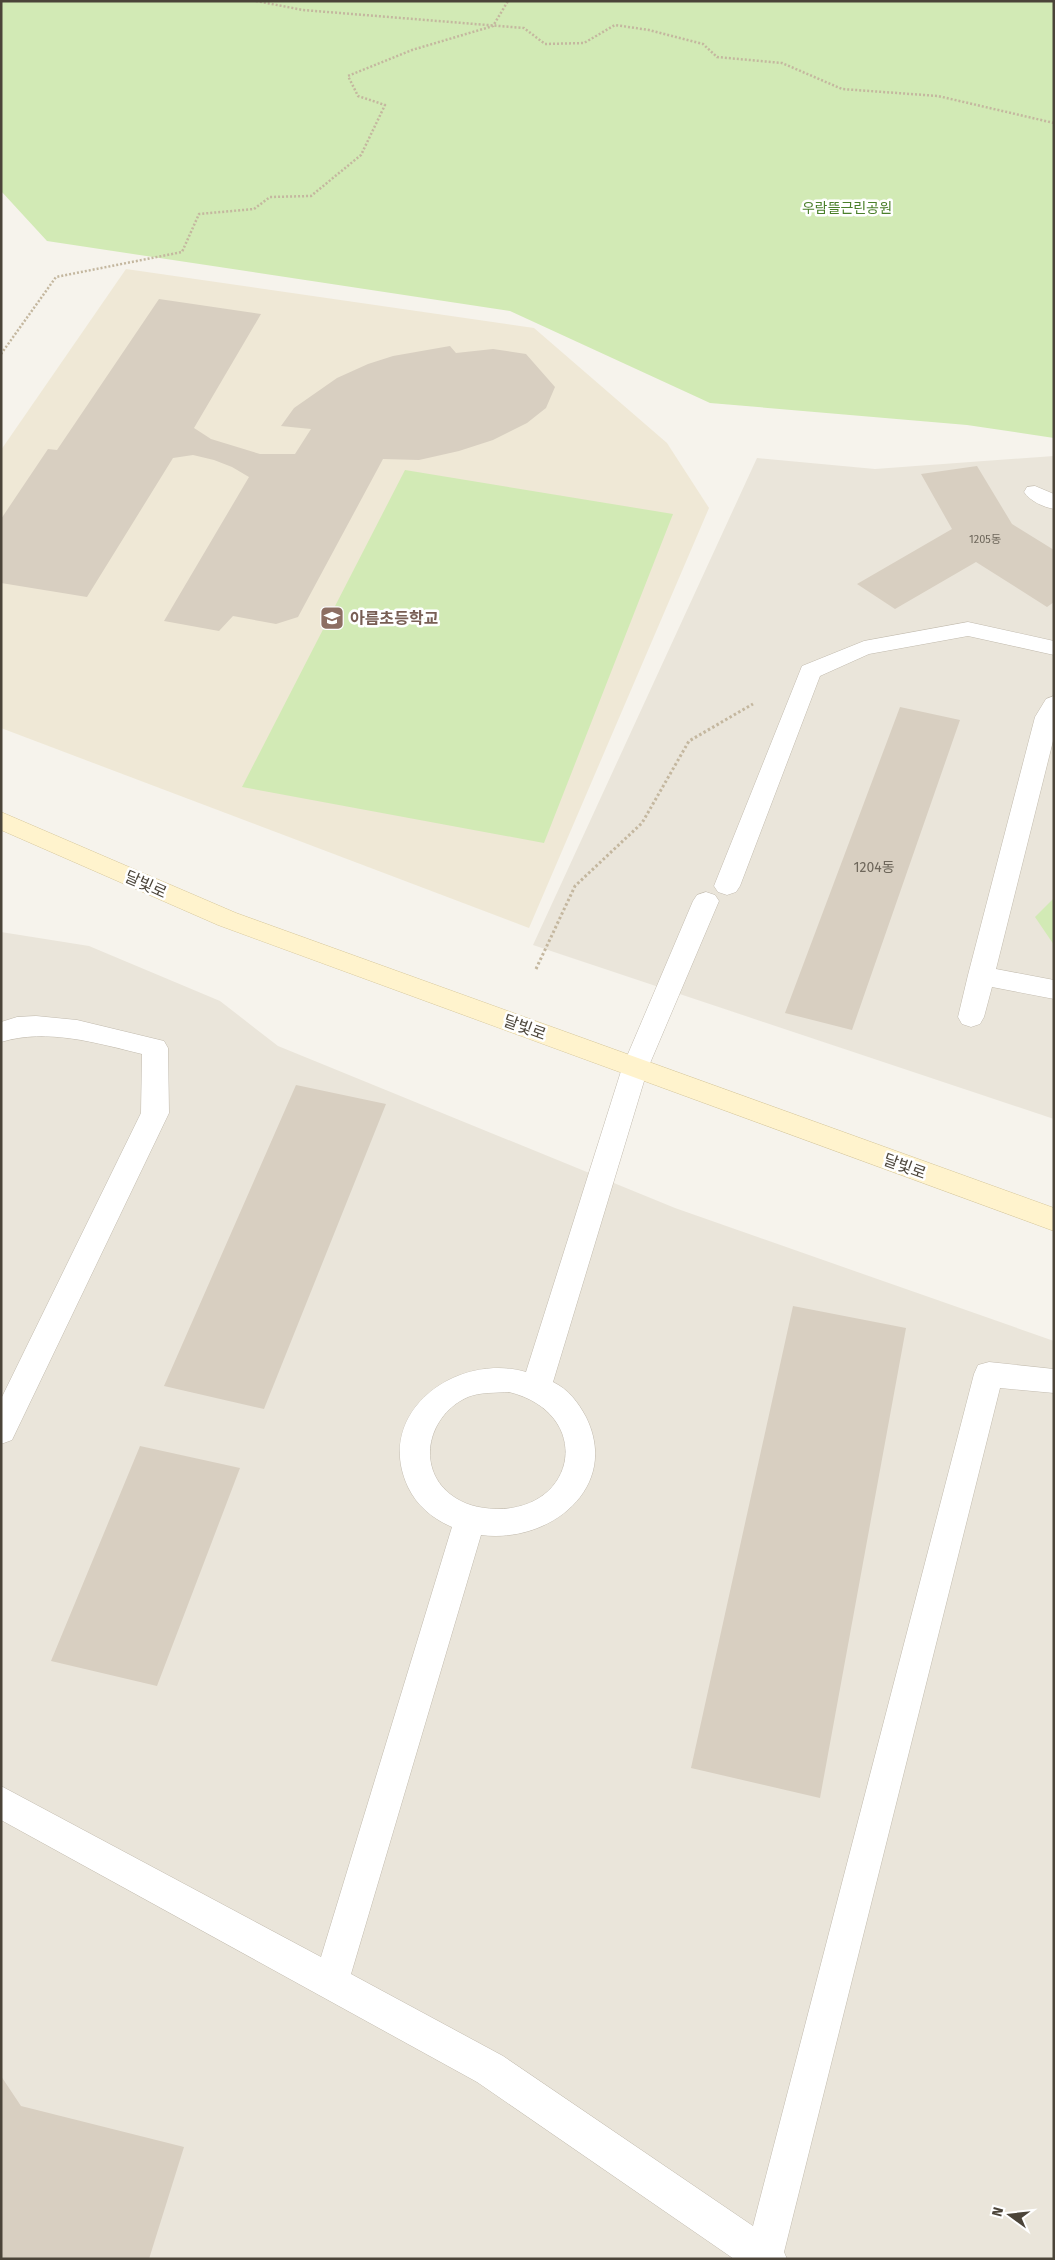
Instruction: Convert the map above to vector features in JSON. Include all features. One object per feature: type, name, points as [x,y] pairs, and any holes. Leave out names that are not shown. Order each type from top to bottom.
[{"type":"street","name":"달빛로","points":[[1,820],[227,919],[1054,1220]]},
{"type":"lane","points":[[1035,492],[1054,503]]},
{"type":"lane","points":[[728,886],[810,670],[864,648],[968,629],[1054,648]]},
{"type":"lane","points":[[971,1018],[1047,717],[1054,704]]},
{"type":"lane","points":[[536,1387],[635,1068],[706,901]]},
{"type":"lane","points":[[981,975],[1054,990]]},
{"type":"lane","points":[[1,1032],[12,1027],[71,1027],[155,1048],[155,1114],[1,1431]]},
{"type":"lane","points":[[1,1802],[490,2069],[766,2257],[989,1374],[1054,1381]]},
{"type":"lane","points":[[509,1380],[536,1387],[557,1400],[573,1420],[582,1442],[580,1467],[569,1489],[551,1507],[527,1520],[498,1524],[470,1520],[446,1510],[427,1492],[415,1471],[413,1447],[420,1424],[434,1405],[455,1390],[482,1381],[509,1380]]},
{"type":"lane","points":[[331,1982],[470,1520]]},
{"type":"path","points":[[256,1],[302,10],[524,28],[545,44],[584,43],[616,26],[649,30],[703,44],[717,56],[782,62],[842,89],[938,96],[1054,123]]},
{"type":"path","points":[[1,354],[56,277],[182,252],[198,214],[254,209],[270,197],[311,196],[361,155],[385,105],[358,96],[348,76],[412,50],[493,26],[508,1]]},
{"type":"path","points":[[536,969],[575,886],[642,823],[689,741],[765,698],[802,689]]},
{"type":"shaded area","name":"아름초등학교","points":[[126,269],[534,328],[667,443],[709,508],[529,928],[1,728],[1,450]]},
{"type":"shaded area","points":[[1054,456],[1054,1119],[533,945],[757,458],[875,469]]},
{"type":"shaded area","points":[[1,932],[89,946],[220,1001],[278,1046],[675,1208],[1054,1341],[1054,2259],[1,2259]]},
{"type":"green space","name":"우람뜰근린공원","points":[[1,1],[1054,1],[1054,438],[967,425],[710,403],[510,311],[47,241],[1,191]]},
{"type":"green space","points":[[405,470],[673,514],[544,843],[242,787]]},
{"type":"green space","points":[[1054,898],[1054,945],[1035,917]]},
{"type":"building","points":[[159,299],[261,314],[194,428],[211,439],[260,454],[295,454],[311,429],[281,426],[294,408],[337,378],[368,364],[393,356],[450,346],[456,353],[493,349],[526,354],[555,387],[546,408],[527,423],[493,440],[459,451],[419,460],[383,459],[298,617],[276,624],[233,616],[219,631],[164,621],[249,477],[232,467],[193,455],[173,458],[87,597],[1,583],[1,519],[48,449],[57,450]]},
{"type":"building","points":[[977,466],[1012,524],[1054,550],[1054,602],[1047,607],[976,562],[895,609],[857,584],[952,529],[921,474]]},
{"type":"building","points":[[900,707],[960,720],[852,1030],[785,1013]]},
{"type":"building","points":[[296,1085],[386,1104],[264,1409],[164,1386]]},
{"type":"building","points":[[793,1306],[906,1328],[820,1798],[691,1768]]},
{"type":"building","points":[[140,1446],[240,1468],[157,1686],[51,1661]]},
{"type":"building","points":[[1,2076],[21,2106],[184,2147],[149,2259],[1,2259]]},
{"type":"place","name":"아름초등학교","points":[[332,618]]}]
